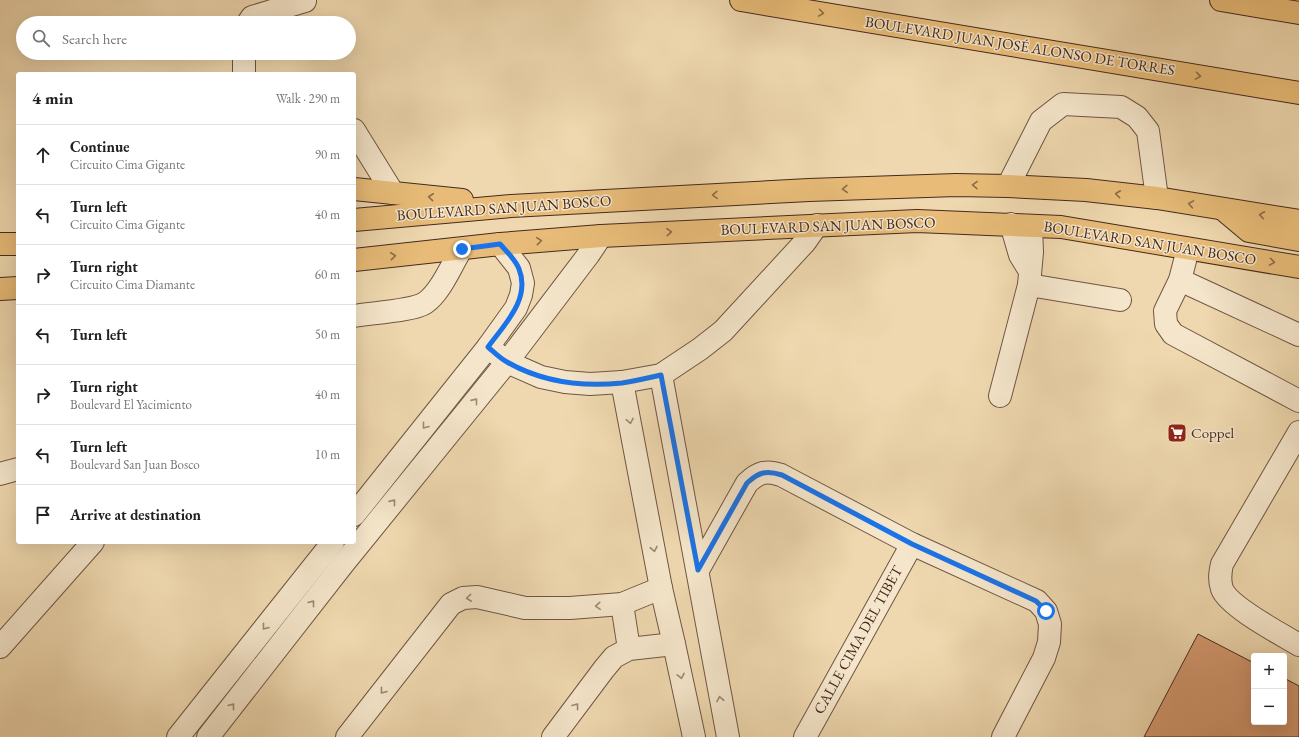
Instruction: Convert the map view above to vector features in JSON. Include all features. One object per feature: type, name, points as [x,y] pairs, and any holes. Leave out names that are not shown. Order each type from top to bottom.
[{"type":"main road","name":"BOULEVARD JUAN JOSÉ ALONSO DE TORRES","points":[[741,0],[1299,93]]},
{"type":"main road","points":[[1221,0],[1299,13]]},
{"type":"main road","name":"BOULEVARD SAN JUAN BOSCO","points":[[356,220],[511,206],[809,190],[956,185],[1086,190],[1157,198],[1299,221]]},
{"type":"main road","points":[[356,189],[511,206]]},
{"type":"main road","points":[[1224,210],[1249,231],[1299,240]]},
{"type":"main road","name":"BOULEVARD SAN JUAN BOSCO","points":[[356,260],[500,244],[601,236],[917,221],[1061,227],[1299,267]]},
{"type":"main road","points":[[0,244],[16,244]]},
{"type":"main road","points":[[0,289],[16,288]]},
{"type":"street","points":[[255,16],[305,1]]},
{"type":"street","points":[[244,60],[244,72]]},
{"type":"street","points":[[1008,186],[1041,121],[1063,104],[1121,107],[1137,117],[1148,131],[1157,198]]},
{"type":"street","points":[[356,133],[393,193]]},
{"type":"street","points":[[488,347],[507,362],[541,377],[565,382],[590,384],[622,382],[661,375],[700,349],[723,331],[805,242],[817,225]]},
{"type":"street","points":[[1000,396],[1029,278],[1020,255],[1021,225]]},
{"type":"street","points":[[208,737],[343,564],[507,362],[601,236]]},
{"type":"street","points":[[356,512],[488,347],[516,308],[521,295],[523,283],[519,268],[500,244]]},
{"type":"street","points":[[356,316],[412,308],[424,303],[439,287],[462,249]]},
{"type":"street","points":[[1188,249],[1180,280],[1165,311],[1166,324],[1173,334],[1299,401]]},
{"type":"street","points":[[1029,278],[1120,300]]},
{"type":"street","points":[[1180,280],[1299,335]]},
{"type":"street","points":[[661,375],[728,737]]},
{"type":"street","points":[[622,382],[661,588],[694,737]]},
{"type":"street","points":[[1299,432],[1222,564],[1219,576],[1222,589],[1231,601],[1299,645]]},
{"type":"street","points":[[0,474],[16,470]]},
{"type":"street","points":[[698,570],[747,483],[755,475],[765,472],[773,472],[782,475],[912,544],[1036,601],[1046,611],[1050,624],[1049,642],[1044,658],[1003,737]]},
{"type":"street","points":[[0,647],[91,544]]},
{"type":"street","points":[[178,737],[331,544]]},
{"type":"street","name":"CALLE CIMA DEL TIBET","points":[[805,737],[912,544]]},
{"type":"street","points":[[347,737],[451,604],[463,598],[477,597],[525,608],[570,608],[622,604],[661,588]]},
{"type":"street","points":[[622,604],[629,649]]},
{"type":"street","points":[[553,737],[614,657],[629,649],[674,644]]},
{"type":"building","points":[[1198,634],[1251,661],[1251,725],[1287,725],[1287,680],[1299,686],[1299,737],[1144,737]]},
{"type":"place","name":"Coppel","points":[[1177,433]]},
{"type":"route","points":[[462,249],[500,244],[519,268],[523,283],[521,295],[516,308],[488,347],[507,362],[541,377],[565,382],[590,384],[622,382],[661,375],[698,570],[747,483],[755,475],[765,472],[773,472],[782,475],[912,544],[1036,601],[1046,611]]}]
